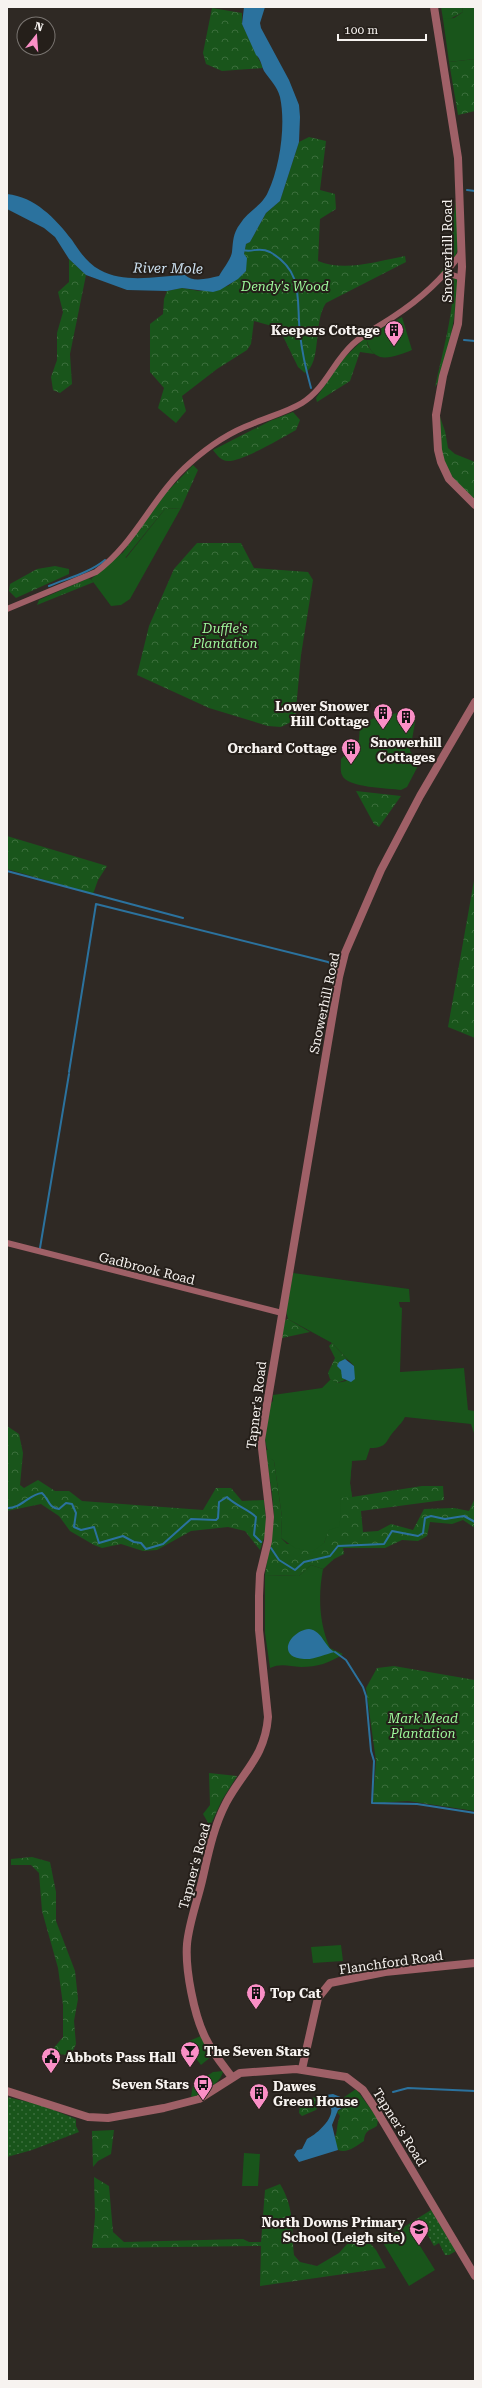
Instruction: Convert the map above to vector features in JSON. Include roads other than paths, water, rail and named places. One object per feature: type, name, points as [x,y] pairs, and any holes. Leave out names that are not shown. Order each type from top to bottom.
[{"type":"street","name":"Snowerhill Road","points":[[434,7],[458,158],[462,278],[458,324],[443,376],[436,415],[438,450],[440,462],[449,479],[475,505]]},
{"type":"street","points":[[7,609],[96,572],[125,546],[161,492],[191,462],[230,435],[250,424],[287,410],[311,397],[321,388],[352,345],[413,303],[446,274],[461,253]]},
{"type":"street","points":[[446,274],[462,278]]},
{"type":"street","name":"Snowerhill Road","points":[[282,1313],[313,1118],[338,977],[345,953],[382,870],[420,796],[475,702]]},
{"type":"street","name":"Gadbrook Road","points":[[7,1243],[282,1313]]},
{"type":"street","name":"Tapner's Road","points":[[282,1313],[261,1440],[270,1517],[268,1540],[260,1574],[259,1596],[259,1630],[268,1717],[267,1732],[260,1751],[233,1791],[219,1818],[209,1850],[187,1943],[189,1975],[203,2031],[213,2052],[231,2076],[252,2071],[302,2069],[346,2077],[363,2090],[475,2276]]},
{"type":"street","name":"Flanchford Road","points":[[302,2069],[318,1998],[330,1984],[385,1972],[475,1963]]},
{"type":"street","points":[[7,2091],[88,2117],[102,2118],[153,2110],[199,2099],[231,2076]]},
{"type":"water","points":[[244,7],[265,7],[260,23],[261,28],[289,80],[299,105],[300,117],[299,142],[280,201],[266,213],[250,242],[246,244],[244,254],[247,258],[246,271],[238,279],[220,290],[213,292],[182,288],[167,291],[127,290],[86,275],[69,259],[55,237],[44,228],[7,209],[7,194],[27,199],[35,204],[59,224],[88,261],[100,270],[110,274],[131,278],[185,275],[192,279],[206,279],[219,276],[229,261],[234,237],[238,227],[243,219],[262,201],[268,192],[276,170],[281,145],[282,108],[279,93],[264,71],[242,24]]},
{"type":"water","points":[[345,1359],[354,1366],[355,1379],[351,1382],[342,1378],[341,1370],[337,1366],[339,1362]]},
{"type":"water","points":[[309,1629],[314,1630],[328,1647],[335,1652],[308,1659],[295,1658],[290,1654],[288,1644],[291,1639],[296,1634]]},
{"type":"water","points":[[333,2094],[343,2098],[347,2105],[338,2110],[332,2125],[338,2150],[299,2162],[294,2155],[297,2150],[302,2149],[307,2139],[324,2126],[330,2117],[331,2108],[325,2105],[326,2095]]},
{"type":"waterway","points":[[467,190],[475,191]]},
{"type":"waterway","points":[[243,250],[266,250],[270,252],[289,268],[294,278],[297,288],[302,348],[311,388]]},
{"type":"waterway","points":[[464,340],[475,341]]},
{"type":"waterway","points":[[49,586],[85,572],[99,565],[105,560]]},
{"type":"waterway","points":[[7,871],[183,918]]},
{"type":"waterway","points":[[69,1072],[96,904],[328,962],[335,968]]},
{"type":"waterway","points":[[40,1248],[69,1074]]},
{"type":"waterway","points":[[7,1508],[17,1506],[33,1496],[42,1493],[55,1508],[59,1509],[66,1503],[72,1504],[76,1513],[74,1527],[81,1530],[94,1527],[99,1543],[123,1536],[134,1542],[141,1543],[146,1549],[163,1544],[191,1519],[216,1520],[218,1518],[219,1502],[227,1497],[256,1517],[254,1535],[261,1542]]},
{"type":"waterway","points":[[271,1548],[279,1560],[295,1570],[304,1562],[330,1556],[338,1546],[384,1544],[392,1531],[418,1536],[423,1533],[425,1518],[431,1516],[445,1519],[464,1516],[475,1522]]},
{"type":"waterway","points":[[335,1652],[346,1660],[363,1687],[366,1696],[371,1751],[374,1761],[372,1803],[417,1804],[475,1813]]},
{"type":"waterway","points":[[393,2092],[408,2088],[475,2091]]},
{"type":"place","name":"Keepers Cottage","points":[[394,347]]},
{"type":"place","name":"Lower Snower Hill Cottage","points":[[383,730]]},
{"type":"place","name":"Snowerhill Cottages","points":[[406,734]]},
{"type":"place","name":"Orchard Cottage","points":[[351,765]]},
{"type":"place","name":"Top Cat","points":[[256,2010]]},
{"type":"place","name":"The Seven Stars","points":[[190,2068]]},
{"type":"place","name":"Abbots Pass Hall","points":[[51,2074]]},
{"type":"place","name":"Seven Stars","points":[[203,2101]]},
{"type":"place","name":"Dawes Green House","points":[[259,2110]]},
{"type":"place","name":"North Downs Primary School (Leigh site)","points":[[419,2246]]},
{"type":"water label","name":"River Mole","points":[[168,268]]},
{"type":"park label","name":"Dendy's Wood","points":[[285,286]]},
{"type":"park label","name":"Duffle's Plantation","points":[[225,636]]},
{"type":"park label","name":"Mark Mead Plantation","points":[[423,1726]]}]
